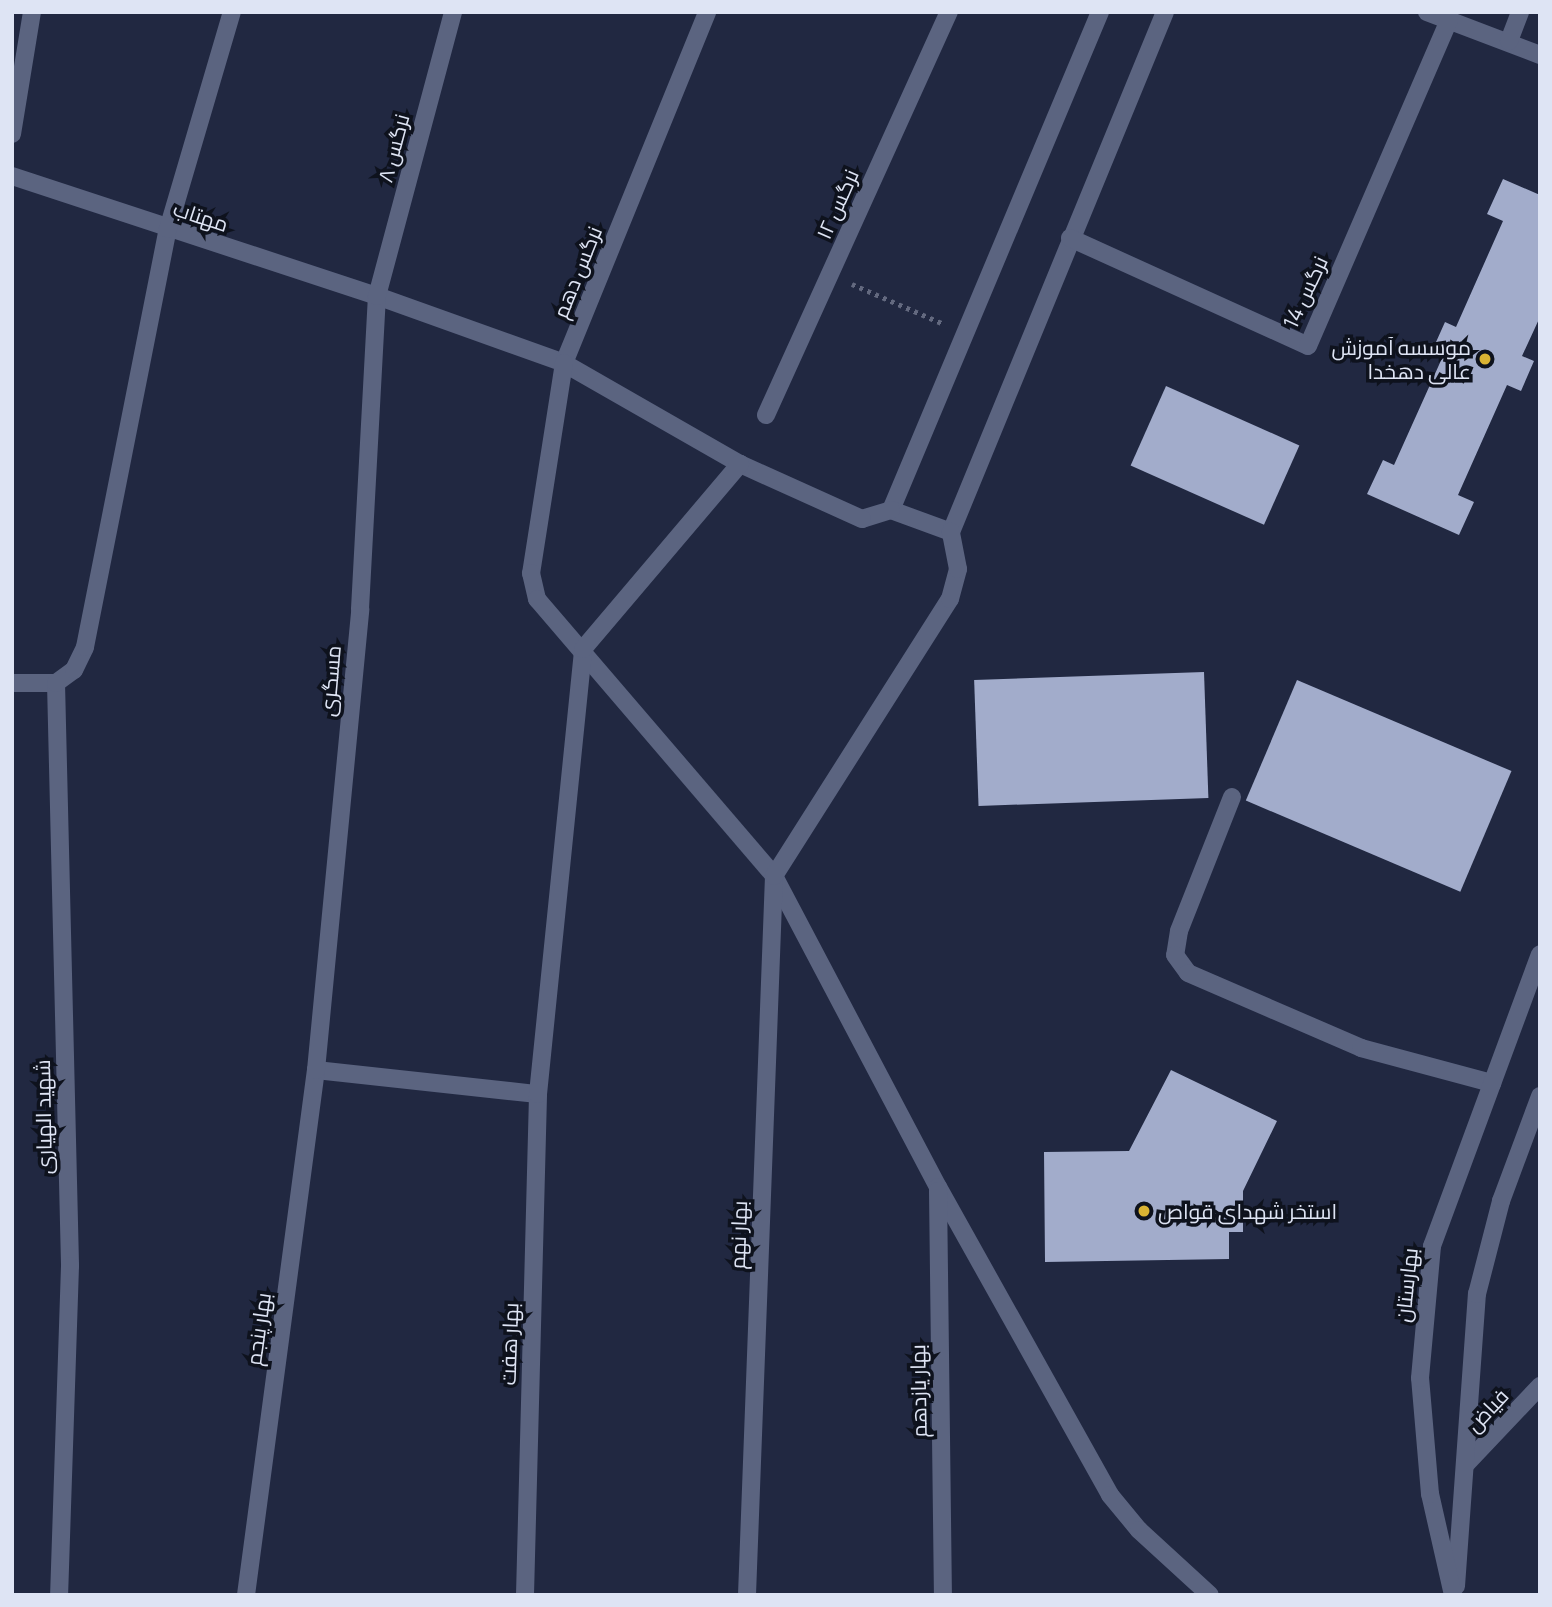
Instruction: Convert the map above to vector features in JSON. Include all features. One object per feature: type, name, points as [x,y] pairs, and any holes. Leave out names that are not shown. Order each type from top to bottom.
[{"type":"street","points":[[12,134],[32,12]]},
{"type":"street","points":[[12,682],[56,683],[75,670],[85,647],[168,229],[232,12]]},
{"type":"street","name":"نرگس ۸","points":[[377,296],[453,12]]},
{"type":"street","name":"نرگس دهم","points":[[707,12],[564,363],[531,573],[537,599],[583,649],[774,877],[938,1187],[1110,1495],[1186,1575],[1210,1595]]},
{"type":"street","name":"نرگس ۱۲","points":[[766,415],[949,12]]},
{"type":"street","points":[[891,510],[1100,12]]},
{"type":"street","points":[[774,877],[950,599],[958,569],[951,531],[1165,12]]},
{"type":"street","points":[[1427,12],[1540,55]]},
{"type":"street","points":[[1509,41],[1520,12]]},
{"type":"street","name":"نرگس 14","points":[[1070,238],[1308,346],[1449,20]]},
{"type":"street","name":"مهتاب","points":[[12,176],[377,296]]},
{"type":"street","points":[[377,296],[564,363],[740,464],[862,519],[891,510],[951,531]]},
{"type":"street","name":"مسگری","points":[[316,1070],[360,609],[377,296]]},
{"type":"street","points":[[583,649],[740,464]]},
{"type":"street","name":"بهار هفت","points":[[525,1595],[538,1094],[583,649]]},
{"type":"street","name":"شهید الهیاری","points":[[56,683],[69,1266],[59,1595]]},
{"type":"street","points":[[1232,797],[1179,930],[1175,955],[1188,973],[1361,1048],[1492,1083]]},
{"type":"street","name":"بهار نهم","points":[[747,1595],[774,877]]},
{"type":"street","name":"بهارستان","points":[[1454,1595],[1430,1494],[1420,1378],[1432,1246],[1540,954]]},
{"type":"street","points":[[316,1070],[538,1094]]},
{"type":"street","name":"بهار پنجم","points":[[246,1595],[316,1070]]},
{"type":"street","name":"بهارستان","points":[[1454,1595],[1477,1294],[1501,1202],[1540,1096]]},
{"type":"street","name":"بهار یازدهم","points":[[938,1187],[943,1595]]},
{"type":"street","name":"فیاض","points":[[1466,1464],[1540,1387]]},
{"type":"street","points":[[1185,1595],[1186,1575]]},
{"type":"path","points":[[830,274],[964,332]]},
{"type":"building","name":"موسسه آموزش عالی دهخدا","points":[[1503,179],[1540,195],[1540,317],[1522,356],[1534,361],[1521,391],[1507,385],[1458,495],[1474,502],[1459,535],[1367,494],[1383,460],[1394,465],[1443,356],[1432,351],[1445,322],[1456,327],[1503,221],[1487,214]]},
{"type":"building","points":[[1166,386],[1299,445],[1264,525],[1131,465]]},
{"type":"building","points":[[1204,672],[1208,798],[979,806],[974,680]]},
{"type":"building","points":[[1297,680],[1511,771],[1460,892],[1246,801]]},
{"type":"building","name":"استخر شهدای قواص","points":[[1171,1070],[1277,1121],[1243,1191],[1243,1232],[1229,1232],[1229,1259],[1045,1262],[1044,1152],[1129,1151]]},
{"type":"place","name":"موسسه آموزش عالی دهخدا","points":[[1485,359]]},
{"type":"place","name":"استخر شهدای قواص","points":[[1144,1211]]}]
